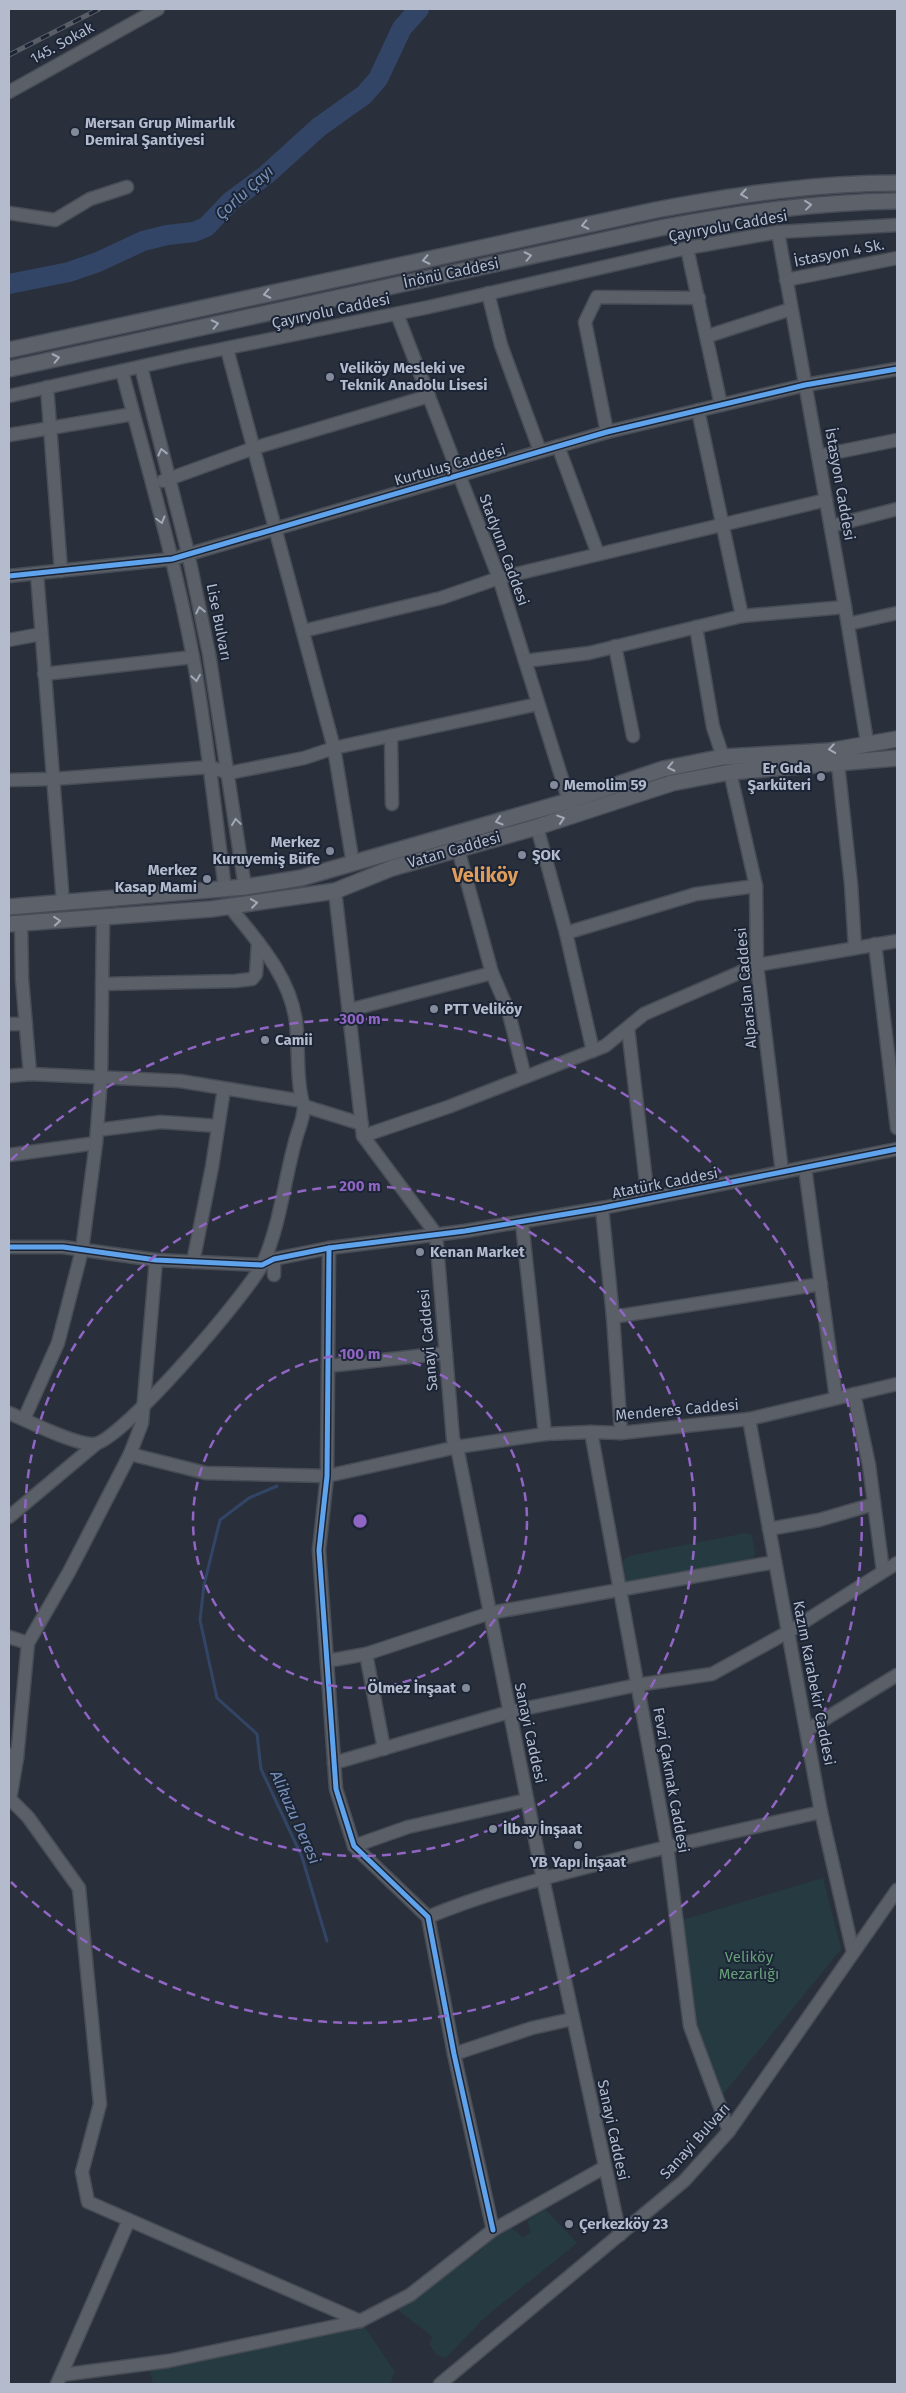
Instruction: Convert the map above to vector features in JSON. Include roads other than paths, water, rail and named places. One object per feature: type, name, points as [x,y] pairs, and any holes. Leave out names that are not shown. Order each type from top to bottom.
[{"type":"main road","points":[[9,350],[656,210],[749,193],[842,183],[897,183]]},
{"type":"main road","name":"İnönü Caddesi","points":[[9,369],[660,228],[751,211],[844,202],[897,201]]},
{"type":"main road","points":[[890,740],[892,759]]},
{"type":"main road","name":"Vatan Caddesi","points":[[9,907],[225,889],[301,878],[569,801],[663,769],[723,757],[829,750],[867,742],[890,740]]},
{"type":"main road","name":"Vatan Caddesi","points":[[15,924],[230,907],[336,891],[392,868],[537,826],[672,783],[730,772],[892,759]]},
{"type":"street","name":"145. Sokak","points":[[9,92],[158,9]]},
{"type":"street","points":[[9,213],[55,220],[90,199],[127,187]]},
{"type":"street","name":"Çayıryolu Caddesi","points":[[9,396],[397,314],[687,248],[778,232],[897,225]]},
{"type":"street","name":"İstasyon Caddesi","points":[[778,232],[848,624],[867,742]]},
{"type":"street","points":[[687,248],[708,336],[721,405]]},
{"type":"street","name":"İstasyon 4 Sk.","points":[[786,280],[897,258]]},
{"type":"street","points":[[488,294],[501,345],[540,451]]},
{"type":"street","points":[[607,432],[585,322],[596,296],[699,298]]},
{"type":"street","points":[[708,336],[791,309]]},
{"type":"street","name":"Stadyum Caddesi","points":[[397,314],[498,578],[569,801]]},
{"type":"street","points":[[227,349],[334,748],[353,864]]},
{"type":"street","name":"Lise Bulvarı","points":[[140,367],[188,553],[206,639],[229,773],[245,887]]},
{"type":"street","name":"Kurtuluş Caddesi","points":[[9,576],[172,559],[607,432],[805,385],[897,369]]},
{"type":"street","points":[[122,371],[172,559],[193,657],[210,767],[225,889]]},
{"type":"street","points":[[48,387],[61,571]]},
{"type":"street","points":[[153,487],[169,477],[254,448],[429,396]]},
{"type":"street","points":[[698,410],[742,616]]},
{"type":"street","points":[[9,435],[133,414]]},
{"type":"street","points":[[818,456],[897,440]]},
{"type":"street","points":[[558,446],[598,554]]},
{"type":"street","points":[[303,631],[441,598],[498,578],[826,500]]},
{"type":"street","points":[[830,526],[897,509]]},
{"type":"street","points":[[36,574],[63,903]]},
{"type":"street","points":[[525,661],[589,653],[742,616],[845,607]]},
{"type":"street","points":[[848,624],[897,613]]},
{"type":"street","points":[[696,628],[713,728],[723,757]]},
{"type":"street","points":[[9,640],[41,634]]},
{"type":"street","points":[[193,657],[206,639]]},
{"type":"street","points":[[615,646],[633,736]]},
{"type":"street","points":[[44,674],[209,654]]},
{"type":"street","points":[[9,780],[52,779],[210,767],[229,773],[304,758],[334,748],[538,704]]},
{"type":"street","points":[[391,736],[392,804]]},
{"type":"street","points":[[838,764],[851,884],[855,948]]},
{"type":"street","name":"Alparslan Caddesi","points":[[730,772],[756,886],[757,964],[782,1172]]},
{"type":"street","points":[[537,826],[566,933],[593,1051]]},
{"type":"street","points":[[458,849],[492,973],[508,1010],[525,1078]]},
{"type":"street","points":[[566,933],[696,894],[756,886]]},
{"type":"street","points":[[336,891],[362,1130],[436,1234]]},
{"type":"street","points":[[9,1517],[96,1444],[112,1434],[142,1407],[171,1378],[268,1262],[295,1141],[304,1116],[294,1012],[287,989],[273,962],[230,907]]},
{"type":"street","points":[[24,1419],[58,1343],[82,1250],[96,1143],[101,1078],[103,918]]},
{"type":"street","points":[[15,924],[30,1074]]},
{"type":"street","points":[[9,1076],[30,1074],[180,1081],[303,1103],[362,1130],[525,1078],[605,1046],[644,1014],[757,964],[897,941]]},
{"type":"street","points":[[102,984],[252,979],[256,974],[258,942]]},
{"type":"street","points":[[875,944],[897,1128]]},
{"type":"street","points":[[349,1010],[492,973]]},
{"type":"street","points":[[9,1024],[26,1024]]},
{"type":"street","points":[[628,1028],[648,1199]]},
{"type":"street","points":[[193,1262],[224,1089]]},
{"type":"street","points":[[97,1130],[160,1122],[218,1126]]},
{"type":"street","points":[[9,1155],[96,1143]]},
{"type":"street","name":"Atatürk Caddesi","points":[[9,1247],[63,1247],[156,1260],[268,1262],[329,1248],[522,1223],[897,1149]]},
{"type":"street","points":[[805,1168],[836,1398]]},
{"type":"street","points":[[602,1208],[613,1318],[621,1433]]},
{"type":"street","points":[[522,1223],[545,1434]]},
{"type":"street","name":"Sanayi Caddesi","points":[[436,1234],[453,1439],[457,1446],[543,1879],[620,2236]]},
{"type":"street","points":[[329,1248],[326,1476],[319,1550],[336,1788],[354,1846],[428,1918],[454,2054],[492,2230]]},
{"type":"street","points":[[156,1260],[142,1423],[130,1454],[69,1572],[28,1643],[13,1756],[10,1800],[28,1817],[79,1888],[100,2104],[82,2172],[88,2202],[360,2321]]},
{"type":"street","points":[[268,1262],[274,1276]]},
{"type":"street","points":[[613,1318],[821,1284]]},
{"type":"street","points":[[328,1366],[446,1353]]},
{"type":"street","name":"Menderes Caddesi","points":[[130,1454],[206,1473],[326,1476],[457,1446],[545,1434],[621,1433],[749,1419],[897,1384]]},
{"type":"street","points":[[854,1394],[869,1465],[883,1571]]},
{"type":"street","points":[[9,1413],[82,1443],[96,1444]]},
{"type":"street","name":"Kazım Karabekir Caddesi","points":[[749,1419],[821,1812],[853,1952]]},
{"type":"street","name":"Fevzi Çakmak Caddesi","points":[[591,1432],[667,1846],[690,2026],[729,2131]]},
{"type":"street","points":[[769,1529],[819,1520],[874,1504]]},
{"type":"street","points":[[327,1662],[366,1654],[490,1613],[775,1562]]},
{"type":"street","points":[[334,1763],[509,1712],[637,1685],[712,1674],[788,1632],[897,1563]]},
{"type":"street","points":[[9,1637],[28,1643]]},
{"type":"street","points":[[366,1654],[384,1749]]},
{"type":"street","points":[[807,1730],[897,1674]]},
{"type":"street","points":[[354,1846],[408,1827],[527,1800]]},
{"type":"street","points":[[428,1918],[463,1902],[543,1879],[667,1846],[821,1812]]},
{"type":"street","name":"Sanayi Bulvarı","points":[[440,2384],[684,2181],[729,2131],[897,1890]]},
{"type":"street","points":[[454,2054],[532,2028],[572,2019]]},
{"type":"street","points":[[59,2380],[168,2362],[360,2321],[410,2295],[492,2230],[605,2167]]},
{"type":"street","points":[[59,2380],[130,2220]]},
{"type":"waterway","name":"Çorlu Çayı","points":[[9,284],[69,272],[98,262],[143,241],[167,235],[194,232],[206,227],[231,201],[266,175],[319,127],[364,95],[378,79],[402,28],[419,9]]},
{"type":"waterway","name":"Alikuzu Deresi","points":[[277,1486],[249,1498],[220,1520],[204,1585],[200,1620],[217,1698],[257,1734],[261,1769],[302,1857],[327,1941]]},
{"type":"railway","points":[[9,55],[99,9]]},
{"type":"place","name":"Mersan Grup Mimarlık Demiral Şantiyesi","points":[[75,132]]},
{"type":"place","name":"Veliköy Mesleki ve Teknik Anadolu Lisesi","points":[[330,377]]},
{"type":"place","name":"Er Gıda Şarküteri","points":[[821,777]]},
{"type":"place","name":"Memolim 59","points":[[554,785]]},
{"type":"place","name":"Merkez Kuruyemiş Büfe","points":[[330,851]]},
{"type":"place","name":"ŞOK","points":[[522,855]]},
{"type":"place","name":"Merkez Kasap Mami","points":[[207,879]]},
{"type":"place","name":"PTT Veliköy","points":[[434,1009]]},
{"type":"place","name":"Camii","points":[[265,1040]]},
{"type":"place","name":"Kenan Market","points":[[420,1252]]},
{"type":"place","name":"Ölmez İnşaat","points":[[466,1688]]},
{"type":"place","name":"İlbay İnşaat","points":[[493,1829]]},
{"type":"place","name":"YB Yapı İnşaat","points":[[578,1845]]},
{"type":"place","name":"Çerkezköy 23","points":[[569,2224]]},
{"type":"district","name":"Veliköy","points":[[485,875]]},
{"type":"park label","name":"Veliköy Mezarlığı","points":[[749,1966]]}]
